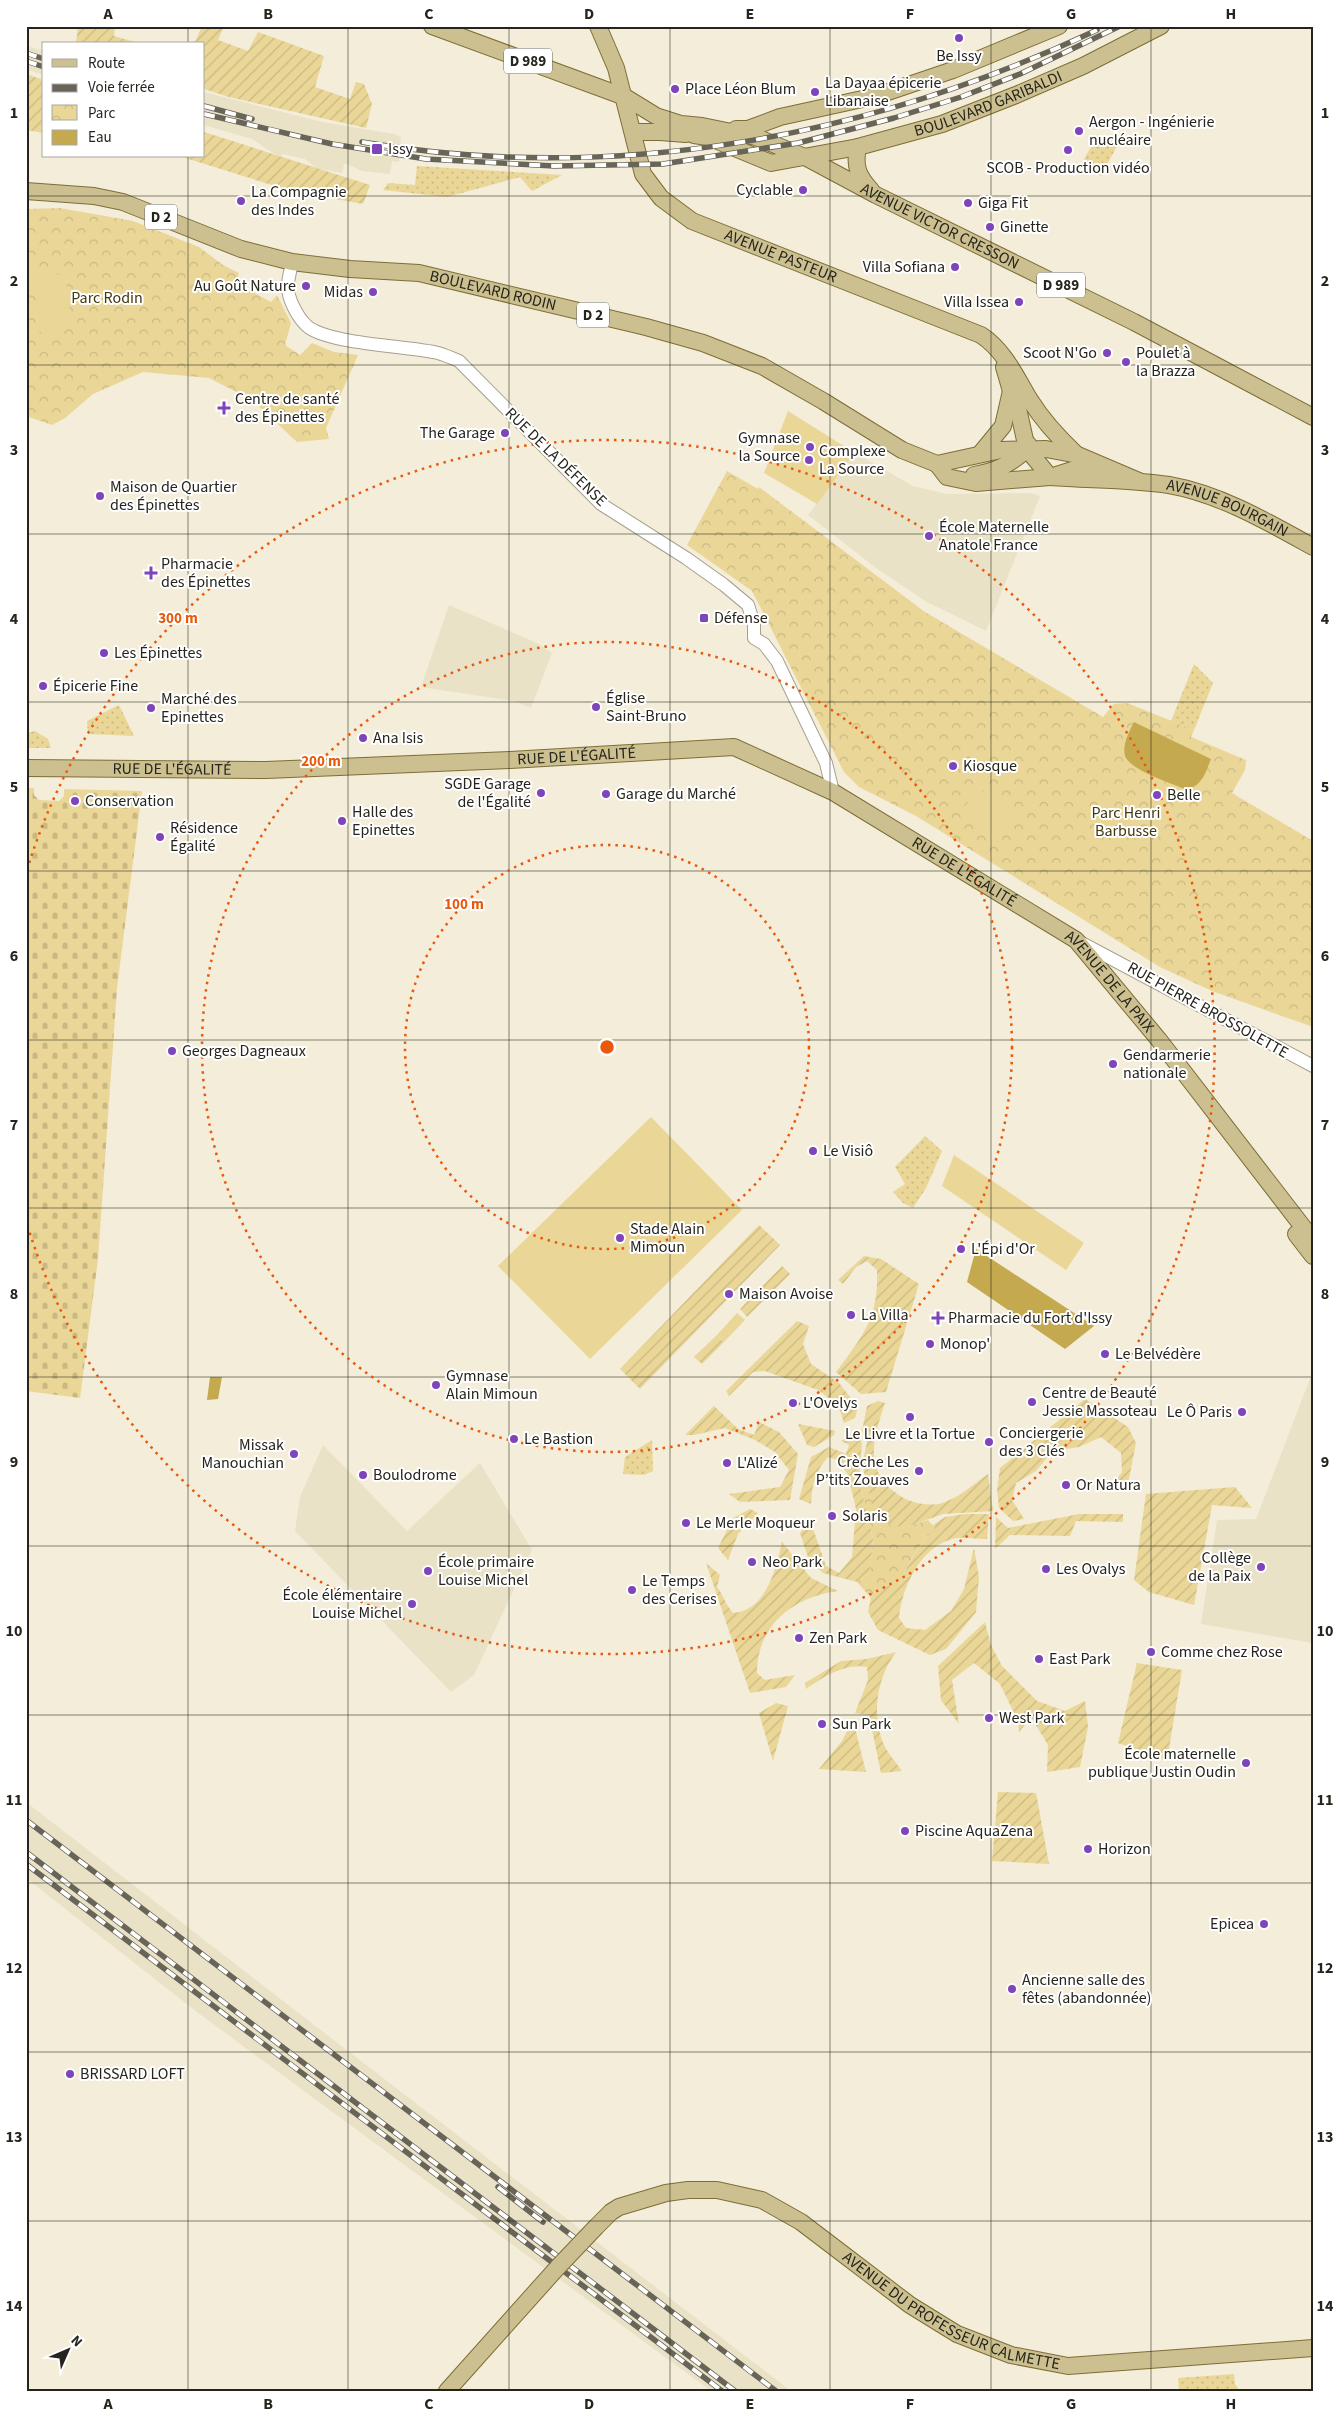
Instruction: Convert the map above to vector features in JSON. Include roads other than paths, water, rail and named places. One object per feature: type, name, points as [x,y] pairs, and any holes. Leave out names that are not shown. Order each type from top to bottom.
[{"type":"main road","name":"D 989","points":[[432,26],[625,97],[656,116],[681,124],[756,137],[806,158]]},
{"type":"main road","name":"AVENUE PASTEUR","points":[[598,26],[616,68],[644,174],[661,198],[692,221],[962,326],[988,340],[1001,353],[1031,402],[1057,436],[1078,455]]},
{"type":"main road","points":[[721,130],[748,130],[780,117],[876,96],[953,70],[1058,26]]},
{"type":"main road","name":"BOULEVARD GARIBALDI","points":[[806,158],[858,147],[942,124],[1083,66],[1161,26]]},
{"type":"main road","name":"D 989","points":[[625,97],[654,126],[708,137],[771,163],[806,158]]},
{"type":"main road","points":[[634,132],[686,134]]},
{"type":"main road","points":[[858,147],[855,160],[857,172],[876,195]]},
{"type":"main road","name":"AVENUE VICTOR CRESSON","points":[[806,158],[876,195],[1134,322],[1313,417]]},
{"type":"main road","name":"BOULEVARD RODIN","points":[[26,191],[94,196],[123,202],[241,249],[292,262],[350,269],[419,273],[646,327],[703,343],[762,366],[902,450],[937,464]]},
{"type":"main road","points":[[1001,353],[1011,391],[1015,395],[1027,449],[1050,477],[1078,468],[1100,466]]},
{"type":"main road","points":[[980,454],[1002,426],[1011,391]]},
{"type":"main road","points":[[953,478],[986,473],[1004,467],[1027,449],[1031,402]]},
{"type":"main road","points":[[937,464],[980,454],[1027,449],[1046,449],[1078,455]]},
{"type":"main road","name":"AVENUE BOURGAIN","points":[[1078,455],[1139,481]]},
{"type":"main road","name":"D 2","points":[[937,464],[947,477],[976,483],[1050,477]]},
{"type":"main road","name":"AVENUE BOURGAIN","points":[[1050,477],[1098,481],[1139,481],[1170,485],[1221,501],[1271,524],[1313,547]]},
{"type":"main road","name":"RUE DE L'ÉGALITÉ","points":[[26,768],[266,770],[510,760],[734,747],[833,792],[1076,940]]},
{"type":"main road","name":"AVENUE DE LA PAIX","points":[[1076,940],[1159,1040],[1313,1240]]},
{"type":"main road","name":"AVENUE DE LA PAIX","points":[[1076,940],[1313,1256]]},
{"type":"main road","name":"AVENUE DU PROFESSEUR CALMETTE","points":[[447,2391],[557,2268],[611,2212],[628,2204],[677,2191],[727,2191],[762,2200],[782,2210],[838,2249],[924,2304],[981,2335],[1013,2347],[1046,2354],[1117,2363]]},
{"type":"main road","name":"AVENUE DU PROFESSEUR CALMETTE","points":[[838,2249],[910,2305],[957,2334],[1011,2355],[1068,2366],[1117,2363]]},
{"type":"main road","points":[[1117,2363],[1313,2348]]},
{"type":"street","name":"RUE DE LA DÉFENSE","points":[[292,262],[287,287],[293,304],[308,327],[316,332],[361,342],[438,353],[460,361],[601,504],[686,558],[748,605],[754,624],[754,638],[764,644],[778,661],[826,763],[833,792]]},
{"type":"street","name":"RUE PIERRE BROSSOLETTE","points":[[1076,940],[1313,1066]]},
{"type":"water","points":[[1134,722],[1211,759],[1200,782],[1187,790],[1143,771],[1129,761],[1125,756],[1124,747]]},
{"type":"water","points":[[976,1249],[1094,1326],[1065,1349],[967,1282]]},
{"type":"water","points":[[210,1377],[222,1377],[218,1399],[207,1400]]},
{"type":"railway","points":[[205,114],[332,144],[426,159],[554,166],[663,164],[798,143],[894,118],[961,97],[1020,74],[1120,26]]},
{"type":"railway","points":[[362,142],[457,154],[551,158],[645,154],[738,143],[830,124],[921,99],[1010,68],[1097,30]]},
{"type":"railway","points":[[26,53],[42,58]]},
{"type":"railway","points":[[26,61],[42,66]]},
{"type":"railway","points":[[205,106],[252,119]]},
{"type":"railway","points":[[26,1820],[776,2391]]},
{"type":"railway","points":[[26,1852],[735,2391]]},
{"type":"railway","points":[[26,1864],[722,2391]]},
{"type":"railway","points":[[498,2187],[543,2222]]},
{"type":"place","name":"Be Issy","points":[[959,38]]},
{"type":"place","name":"Place Léon Blum","points":[[675,89]]},
{"type":"place","name":"La Dayaa épicerie Libanaise","points":[[815,92]]},
{"type":"place","name":"Aergon - Ingénierie nucléaire","points":[[1079,131]]},
{"type":"place","name":"Issy","points":[[377,149]]},
{"type":"place","name":"SCOB - Production vidéo","points":[[1068,150]]},
{"type":"place","name":"Cyclable","points":[[803,190]]},
{"type":"place","name":"La Compagnie des Indes","points":[[241,201]]},
{"type":"place","name":"Giga Fit","points":[[968,203]]},
{"type":"place","name":"Ginette","points":[[990,227]]},
{"type":"place","name":"Villa Sofiana","points":[[955,267]]},
{"type":"place","name":"Au Goût Nature","points":[[306,286]]},
{"type":"place","name":"Midas","points":[[373,292]]},
{"type":"place","name":"Villa Issea","points":[[1019,302]]},
{"type":"place","name":"Scoot N'Go","points":[[1107,353]]},
{"type":"place","name":"Poulet à la Brazza","points":[[1126,362]]},
{"type":"place","name":"Centre de santé des Épinettes","points":[[224,408]]},
{"type":"place","name":"The Garage","points":[[505,433]]},
{"type":"place","name":"Gymnase la Source","points":[[810,447]]},
{"type":"place","name":"Complexe La Source","points":[[809,460]]},
{"type":"place","name":"Maison de Quartier des Épinettes","points":[[100,496]]},
{"type":"place","name":"École Maternelle Anatole France","points":[[929,536]]},
{"type":"place","name":"Pharmacie des Épinettes","points":[[151,573]]},
{"type":"place","name":"Défense","points":[[704,618]]},
{"type":"place","name":"Les Épinettes","points":[[104,653]]},
{"type":"place","name":"Épicerie Fine","points":[[43,686]]},
{"type":"place","name":"Église Saint-Bruno","points":[[596,707]]},
{"type":"place","name":"Marché des Epinettes","points":[[151,708]]},
{"type":"place","name":"Ana Isis","points":[[363,738]]},
{"type":"place","name":"Kiosque","points":[[953,766]]},
{"type":"place","name":"SGDE Garage de l'Égalité","points":[[541,793]]},
{"type":"place","name":"Garage du Marché","points":[[606,794]]},
{"type":"place","name":"Belle","points":[[1157,795]]},
{"type":"place","name":"Conservation","points":[[75,801]]},
{"type":"place","name":"Halle des Epinettes","points":[[342,821]]},
{"type":"place","name":"Résidence Égalité","points":[[160,837]]},
{"type":"place","name":"Georges Dagneaux","points":[[172,1051]]},
{"type":"place","name":"Gendarmerie nationale","points":[[1113,1064]]},
{"type":"place","name":"Le Visiô","points":[[813,1151]]},
{"type":"place","name":"Stade Alain Mimoun","points":[[620,1238]]},
{"type":"place","name":"L'Épi d'Or","points":[[961,1249]]},
{"type":"place","name":"Maison Avoise","points":[[729,1294]]},
{"type":"place","name":"La Villa","points":[[851,1315]]},
{"type":"place","name":"Pharmacie du Fort d'Issy","points":[[938,1318]]},
{"type":"place","name":"Monop'","points":[[930,1344]]},
{"type":"place","name":"Le Belvédère","points":[[1105,1354]]},
{"type":"place","name":"Gymnase Alain Mimoun","points":[[436,1385]]},
{"type":"place","name":"Centre de Beauté Jessie Massoteau","points":[[1032,1402]]},
{"type":"place","name":"L'Ovelys","points":[[793,1403]]},
{"type":"place","name":"Le Ô Paris","points":[[1242,1412]]},
{"type":"place","name":"Le Livre et la Tortue","points":[[910,1417]]},
{"type":"place","name":"Le Bastion","points":[[514,1439]]},
{"type":"place","name":"Conciergerie des 3 Clés","points":[[989,1442]]},
{"type":"place","name":"Missak Manouchian","points":[[294,1454]]},
{"type":"place","name":"L'Alizé","points":[[727,1463]]},
{"type":"place","name":"Crèche Les P’tits Zouaves","points":[[919,1471]]},
{"type":"place","name":"Boulodrome","points":[[363,1475]]},
{"type":"place","name":"Or Natura","points":[[1066,1485]]},
{"type":"place","name":"Solaris","points":[[832,1516]]},
{"type":"place","name":"Le Merle Moqueur","points":[[686,1523]]},
{"type":"place","name":"Neo Park","points":[[752,1562]]},
{"type":"place","name":"Collège de la Paix","points":[[1261,1567]]},
{"type":"place","name":"Les Ovalys","points":[[1046,1569]]},
{"type":"place","name":"École primaire Louise Michel","points":[[428,1571]]},
{"type":"place","name":"Le Temps des Cerises","points":[[632,1590]]},
{"type":"place","name":"École élémentaire Louise Michel","points":[[412,1604]]},
{"type":"place","name":"Zen Park","points":[[799,1638]]},
{"type":"place","name":"Comme chez Rose","points":[[1151,1652]]},
{"type":"place","name":"East Park","points":[[1039,1659]]},
{"type":"place","name":"West Park","points":[[989,1718]]},
{"type":"place","name":"Sun Park","points":[[822,1724]]},
{"type":"place","name":"École maternelle publique Justin Oudin","points":[[1246,1763]]},
{"type":"place","name":"Piscine AquaZena","points":[[905,1831]]},
{"type":"place","name":"Horizon","points":[[1088,1849]]},
{"type":"place","name":"Epicea","points":[[1264,1924]]},
{"type":"place","name":"Ancienne salle des fêtes (abandonnée)","points":[[1012,1989]]},
{"type":"place","name":"BRISSARD LOFT","points":[[70,2074]]},
{"type":"park label","name":"Parc Rodin","points":[[107,298]]},
{"type":"park label","name":"Parc Henri Barbusse","points":[[1126,822]]}]
